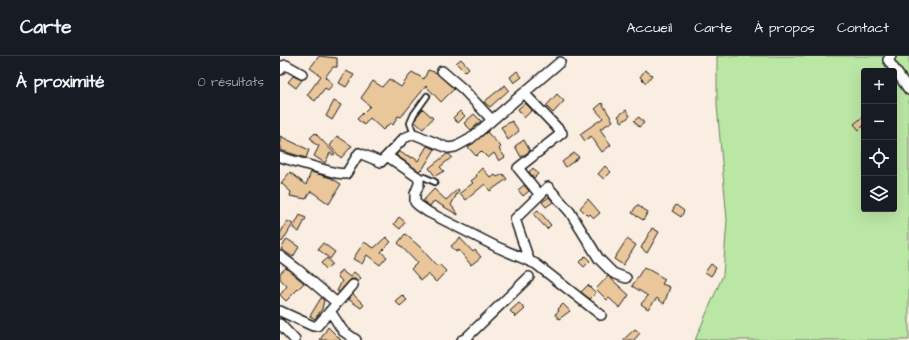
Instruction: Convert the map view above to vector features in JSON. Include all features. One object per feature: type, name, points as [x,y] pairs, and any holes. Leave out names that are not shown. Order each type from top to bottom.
[{"type":"street","points":[[891,56],[888,60],[909,90]]},
{"type":"street","points":[[280,157],[336,173],[346,174],[359,153],[381,162],[404,138],[414,134],[448,148],[455,147],[470,139],[560,62]]},
{"type":"street","points":[[280,70],[282,66],[286,65],[302,74]]},
{"type":"street","points":[[442,71],[463,89],[492,120]]},
{"type":"street","points":[[524,93],[562,133],[518,168],[540,195]]},
{"type":"street","points":[[387,156],[419,178],[419,184],[414,194],[415,202],[418,205],[428,212],[497,247],[536,264],[601,315]]},
{"type":"street","points":[[529,260],[514,219],[548,187],[570,212],[599,259],[613,273],[626,278]]},
{"type":"street","points":[[280,256],[337,303]]},
{"type":"street","points":[[462,340],[465,339],[529,277]]},
{"type":"street","points":[[280,311],[313,326],[317,326],[353,285]]},
{"type":"street","points":[[330,311],[343,331],[356,340]]},
{"type":"street","points":[[280,324],[295,340]]},
{"type":"lane","points":[[414,134],[410,123],[414,114],[427,96]]},
{"type":"lane","points":[[419,178],[424,177],[435,182]]},
{"type":"green space","points":[[717,56],[909,56],[909,340],[695,340],[723,275],[727,220],[717,105]]},
{"type":"building","points":[[319,56],[337,58],[337,67],[333,67],[325,77],[333,84],[328,90],[325,88],[315,101],[307,95],[321,76],[310,68]]},
{"type":"building","points":[[461,59],[469,68],[465,72],[456,63]]},
{"type":"building","points":[[428,70],[437,73],[454,89],[441,102],[426,86],[401,117],[398,116],[393,125],[390,123],[383,130],[370,118],[364,125],[357,119],[370,106],[361,98],[373,81],[382,87],[389,79],[401,87],[412,72],[424,79]]},
{"type":"building","points":[[645,70],[652,75],[646,83],[640,77]]},
{"type":"building","points":[[346,71],[354,75],[346,87],[339,83]]},
{"type":"building","points":[[517,71],[522,77],[514,83],[510,77]]},
{"type":"building","points":[[293,76],[302,80],[296,88],[288,82]]},
{"type":"building","points":[[505,85],[509,90],[490,107],[484,102]]},
{"type":"building","points":[[557,94],[564,101],[553,113],[546,106]]},
{"type":"building","points":[[334,101],[341,105],[332,120],[326,116]]},
{"type":"building","points":[[525,103],[532,110],[524,118],[518,109]]},
{"type":"building","points":[[602,103],[613,121],[600,129],[611,145],[602,152],[591,136],[585,141],[580,134],[603,118],[595,109]]},
{"type":"building","points":[[423,109],[433,118],[423,129],[415,122],[417,116]]},
{"type":"building","points":[[626,110],[630,116],[622,122],[618,116]]},
{"type":"building","points":[[460,111],[465,116],[458,123],[453,118]]},
{"type":"building","points":[[474,114],[481,121],[471,130],[464,123]]},
{"type":"building","points":[[639,117],[644,123],[639,127],[634,121]]},
{"type":"building","points":[[861,118],[861,128],[859,130],[854,124]]},
{"type":"building","points":[[512,121],[519,131],[508,140],[501,127]]},
{"type":"building","points":[[487,132],[501,147],[499,149],[505,157],[499,161],[494,153],[488,158],[481,151],[476,156],[468,147]]},
{"type":"building","points":[[315,133],[335,154],[333,155],[330,153],[325,163],[314,156],[319,146],[312,142],[313,140],[310,138]]},
{"type":"building","points":[[280,136],[309,150],[306,158],[280,150]]},
{"type":"building","points":[[337,136],[352,146],[341,158],[330,146]]},
{"type":"building","points":[[524,140],[530,151],[521,157],[515,146]]},
{"type":"building","points":[[427,146],[435,149],[422,170],[421,169],[419,171],[396,155],[399,151],[406,156],[413,157],[418,161]]},
{"type":"building","points":[[574,153],[579,157],[566,167],[562,162]]},
{"type":"building","points":[[447,154],[452,157],[440,167],[444,171],[435,176],[429,168]]},
{"type":"building","points":[[605,166],[611,172],[604,179],[598,174]]},
{"type":"building","points":[[482,168],[491,178],[495,175],[497,177],[503,174],[507,179],[490,191],[485,184],[466,200],[460,193],[473,183],[471,181],[477,176],[476,174]]},
{"type":"building","points":[[533,168],[538,174],[534,178],[529,172]]},
{"type":"building","points":[[290,172],[306,185],[311,172],[331,178],[341,184],[329,204],[311,191],[306,199],[290,196],[291,192],[281,183]]},
{"type":"building","points":[[524,185],[529,191],[523,196],[518,190]]},
{"type":"building","points":[[434,189],[446,200],[458,189],[459,190],[451,205],[458,215],[434,201],[430,206],[423,201]]},
{"type":"building","points":[[549,197],[553,202],[546,207],[542,202]]},
{"type":"building","points":[[588,199],[600,213],[594,218],[590,214],[588,216],[580,208]]},
{"type":"building","points":[[637,205],[648,212],[643,220],[632,213]]},
{"type":"building","points":[[676,205],[684,211],[681,217],[672,211]]},
{"type":"building","points":[[538,210],[551,225],[547,229],[533,214]]},
{"type":"building","points":[[300,215],[306,218],[299,232],[293,228]]},
{"type":"building","points":[[399,217],[405,222],[400,229],[394,224]]},
{"type":"building","points":[[287,221],[293,224],[282,242],[280,240],[280,234]]},
{"type":"building","points":[[652,228],[659,232],[647,253],[641,248]]},
{"type":"building","points":[[405,234],[419,246],[437,266],[439,264],[446,271],[436,282],[428,274],[421,280],[411,269],[417,263],[398,243]]},
{"type":"building","points":[[386,237],[391,242],[381,252],[387,257],[380,265],[367,255],[362,264],[353,259],[364,242],[374,248]]},
{"type":"building","points":[[460,238],[473,252],[475,250],[481,257],[471,265],[459,250],[456,252],[451,246]]},
{"type":"building","points":[[287,239],[299,247],[293,257],[281,249]]},
{"type":"building","points":[[627,239],[636,245],[623,265],[614,259]]},
{"type":"building","points":[[323,243],[335,252],[330,259],[318,249]]},
{"type":"building","points":[[585,256],[590,261],[584,267],[579,262]]},
{"type":"building","points":[[327,258],[332,264],[326,269],[321,263]]},
{"type":"building","points":[[711,264],[716,268],[711,276],[705,272]]},
{"type":"building","points":[[644,267],[665,279],[662,284],[670,287],[664,304],[657,298],[648,309],[641,304],[648,296],[632,286]]},
{"type":"building","points":[[286,268],[304,283],[286,301],[280,295],[287,286],[280,279],[280,273]]},
{"type":"building","points":[[341,270],[350,277],[354,272],[361,278],[358,282],[355,279],[351,279],[339,292],[337,291],[342,281],[337,276]]},
{"type":"building","points":[[608,276],[629,295],[620,308],[609,298],[607,300],[596,289]]},
{"type":"building","points":[[588,285],[596,293],[590,299],[581,292]]},
{"type":"building","points":[[353,294],[364,305],[361,308],[348,299]]},
{"type":"building","points":[[402,295],[407,300],[400,306],[395,301]]},
{"type":"building","points":[[321,298],[324,300],[322,309],[315,319],[310,316]]},
{"type":"building","points":[[519,303],[525,309],[516,317],[510,311]]},
{"type":"building","points":[[563,304],[570,311],[559,319],[555,314],[559,311],[558,309]]},
{"type":"building","points":[[328,327],[341,340],[320,340]]},
{"type":"building","points":[[635,329],[640,333],[634,340],[623,340]]}]
